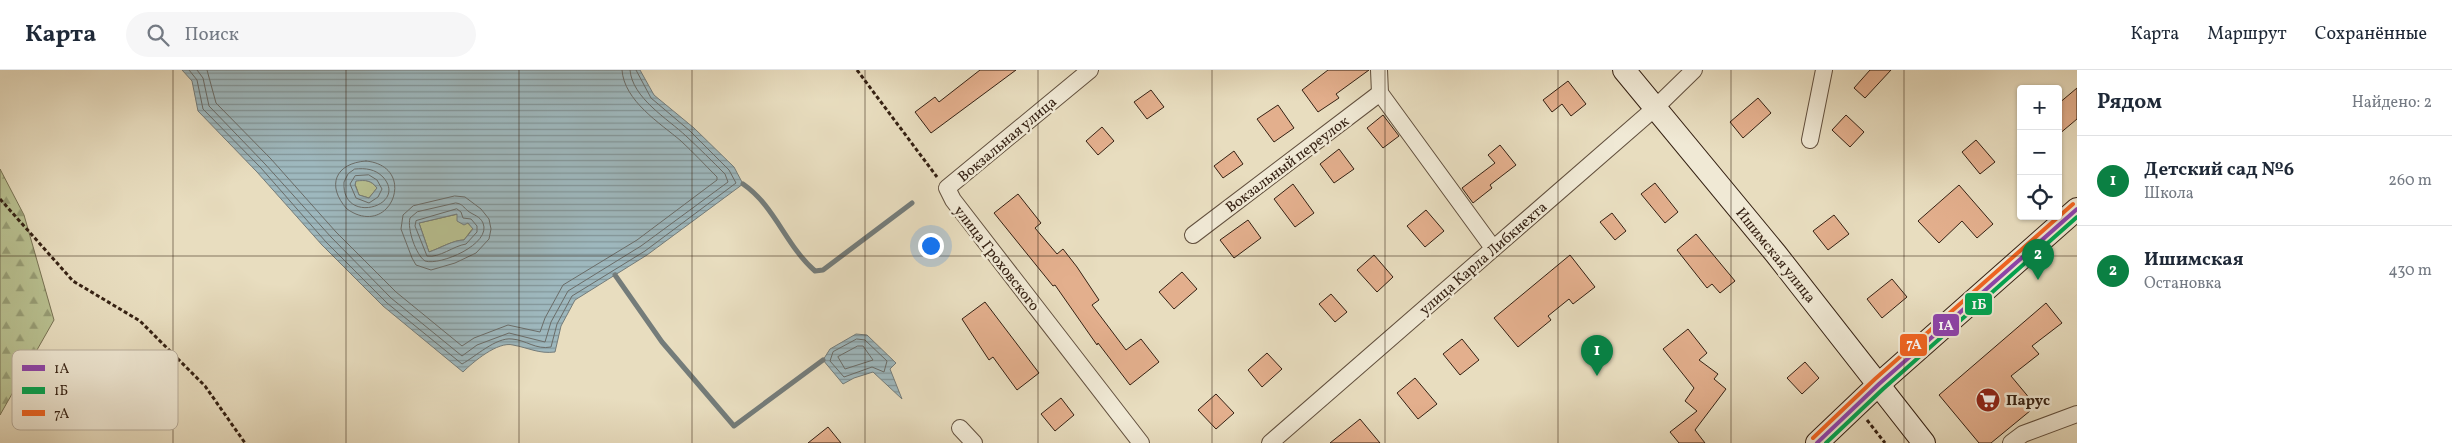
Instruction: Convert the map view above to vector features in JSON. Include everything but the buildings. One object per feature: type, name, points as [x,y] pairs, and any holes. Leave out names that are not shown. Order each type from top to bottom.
[{"type":"main road","name":"Ишимская улица","points":[[1624,70],[1776,254],[1924,443]]},
{"type":"main road","points":[[1817,443],[1879,384],[2077,209]]},
{"type":"street","name":"Вокзальная улица","points":[[947,188],[1090,70]]},
{"type":"street","points":[[1378,70],[1380,93],[1493,248]]},
{"type":"street","name":"улица Карла Либкнехта","points":[[1270,443],[1655,108],[1694,70]]},
{"type":"street","points":[[1810,140],[1824,70]]},
{"type":"street","name":"Вокзальный переулок","points":[[1193,235],[1380,93]]},
{"type":"street","name":"улица Гроховского","points":[[947,188],[953,200],[1141,443]]},
{"type":"street","points":[[2011,443],[2023,434],[2077,414]]},
{"type":"street","points":[[960,428],[974,443]]},
{"type":"path","name":"улица Гроховского","points":[[857,70],[947,188]]},
{"type":"path","points":[[0,199],[73,281],[140,321],[169,350]]},
{"type":"path","points":[[178,358],[206,386],[245,443]]},
{"type":"path","points":[[1856,406],[1885,443]]},
{"type":"green space","points":[[0,169],[24,215],[54,320],[37,350],[12,350],[12,394],[0,415]]},
{"type":"green space","points":[[356,180],[368,181],[377,188],[369,198],[359,195],[355,184]]},
{"type":"green space","points":[[458,214],[473,228],[464,240],[429,252],[419,223]]},
{"type":"water","points":[[182,70],[640,70],[654,95],[694,128],[734,167],[743,184],[647,255],[575,300],[561,326],[555,352],[539,351],[513,345],[500,346],[486,353],[463,372],[383,306],[322,245],[257,172],[198,111],[192,81]],"holes":[[[356,181],[368,181],[377,188],[369,198],[359,195],[355,185]],[[457,214],[457,221],[464,225],[468,223],[473,229],[464,240],[429,252],[419,223]]]},
{"type":"water","points":[[856,334],[867,335],[896,363],[890,369],[902,399],[873,372],[843,384],[823,360],[830,349]]},
{"type":"waterway","points":[[743,184],[764,203],[796,250],[815,271],[823,270],[912,203]]},
{"type":"waterway","points":[[615,275],[662,342],[734,426],[823,360]]},
{"type":"transit line","name":"7А","points":[[1813,438],[1875,379],[2073,204]]},
{"type":"transit line","name":"1А","points":[[1817,443],[1879,384],[2077,209]]},
{"type":"transit line","name":"1Б","points":[[1826,443],[1883,389],[2077,217]]},
{"type":"place","name":"Ишимская","points":[[2038,280]]},
{"type":"place","name":"Детский сад №6","points":[[1597,376]]},
{"type":"place","name":"Парус","points":[[1988,400]]}]
